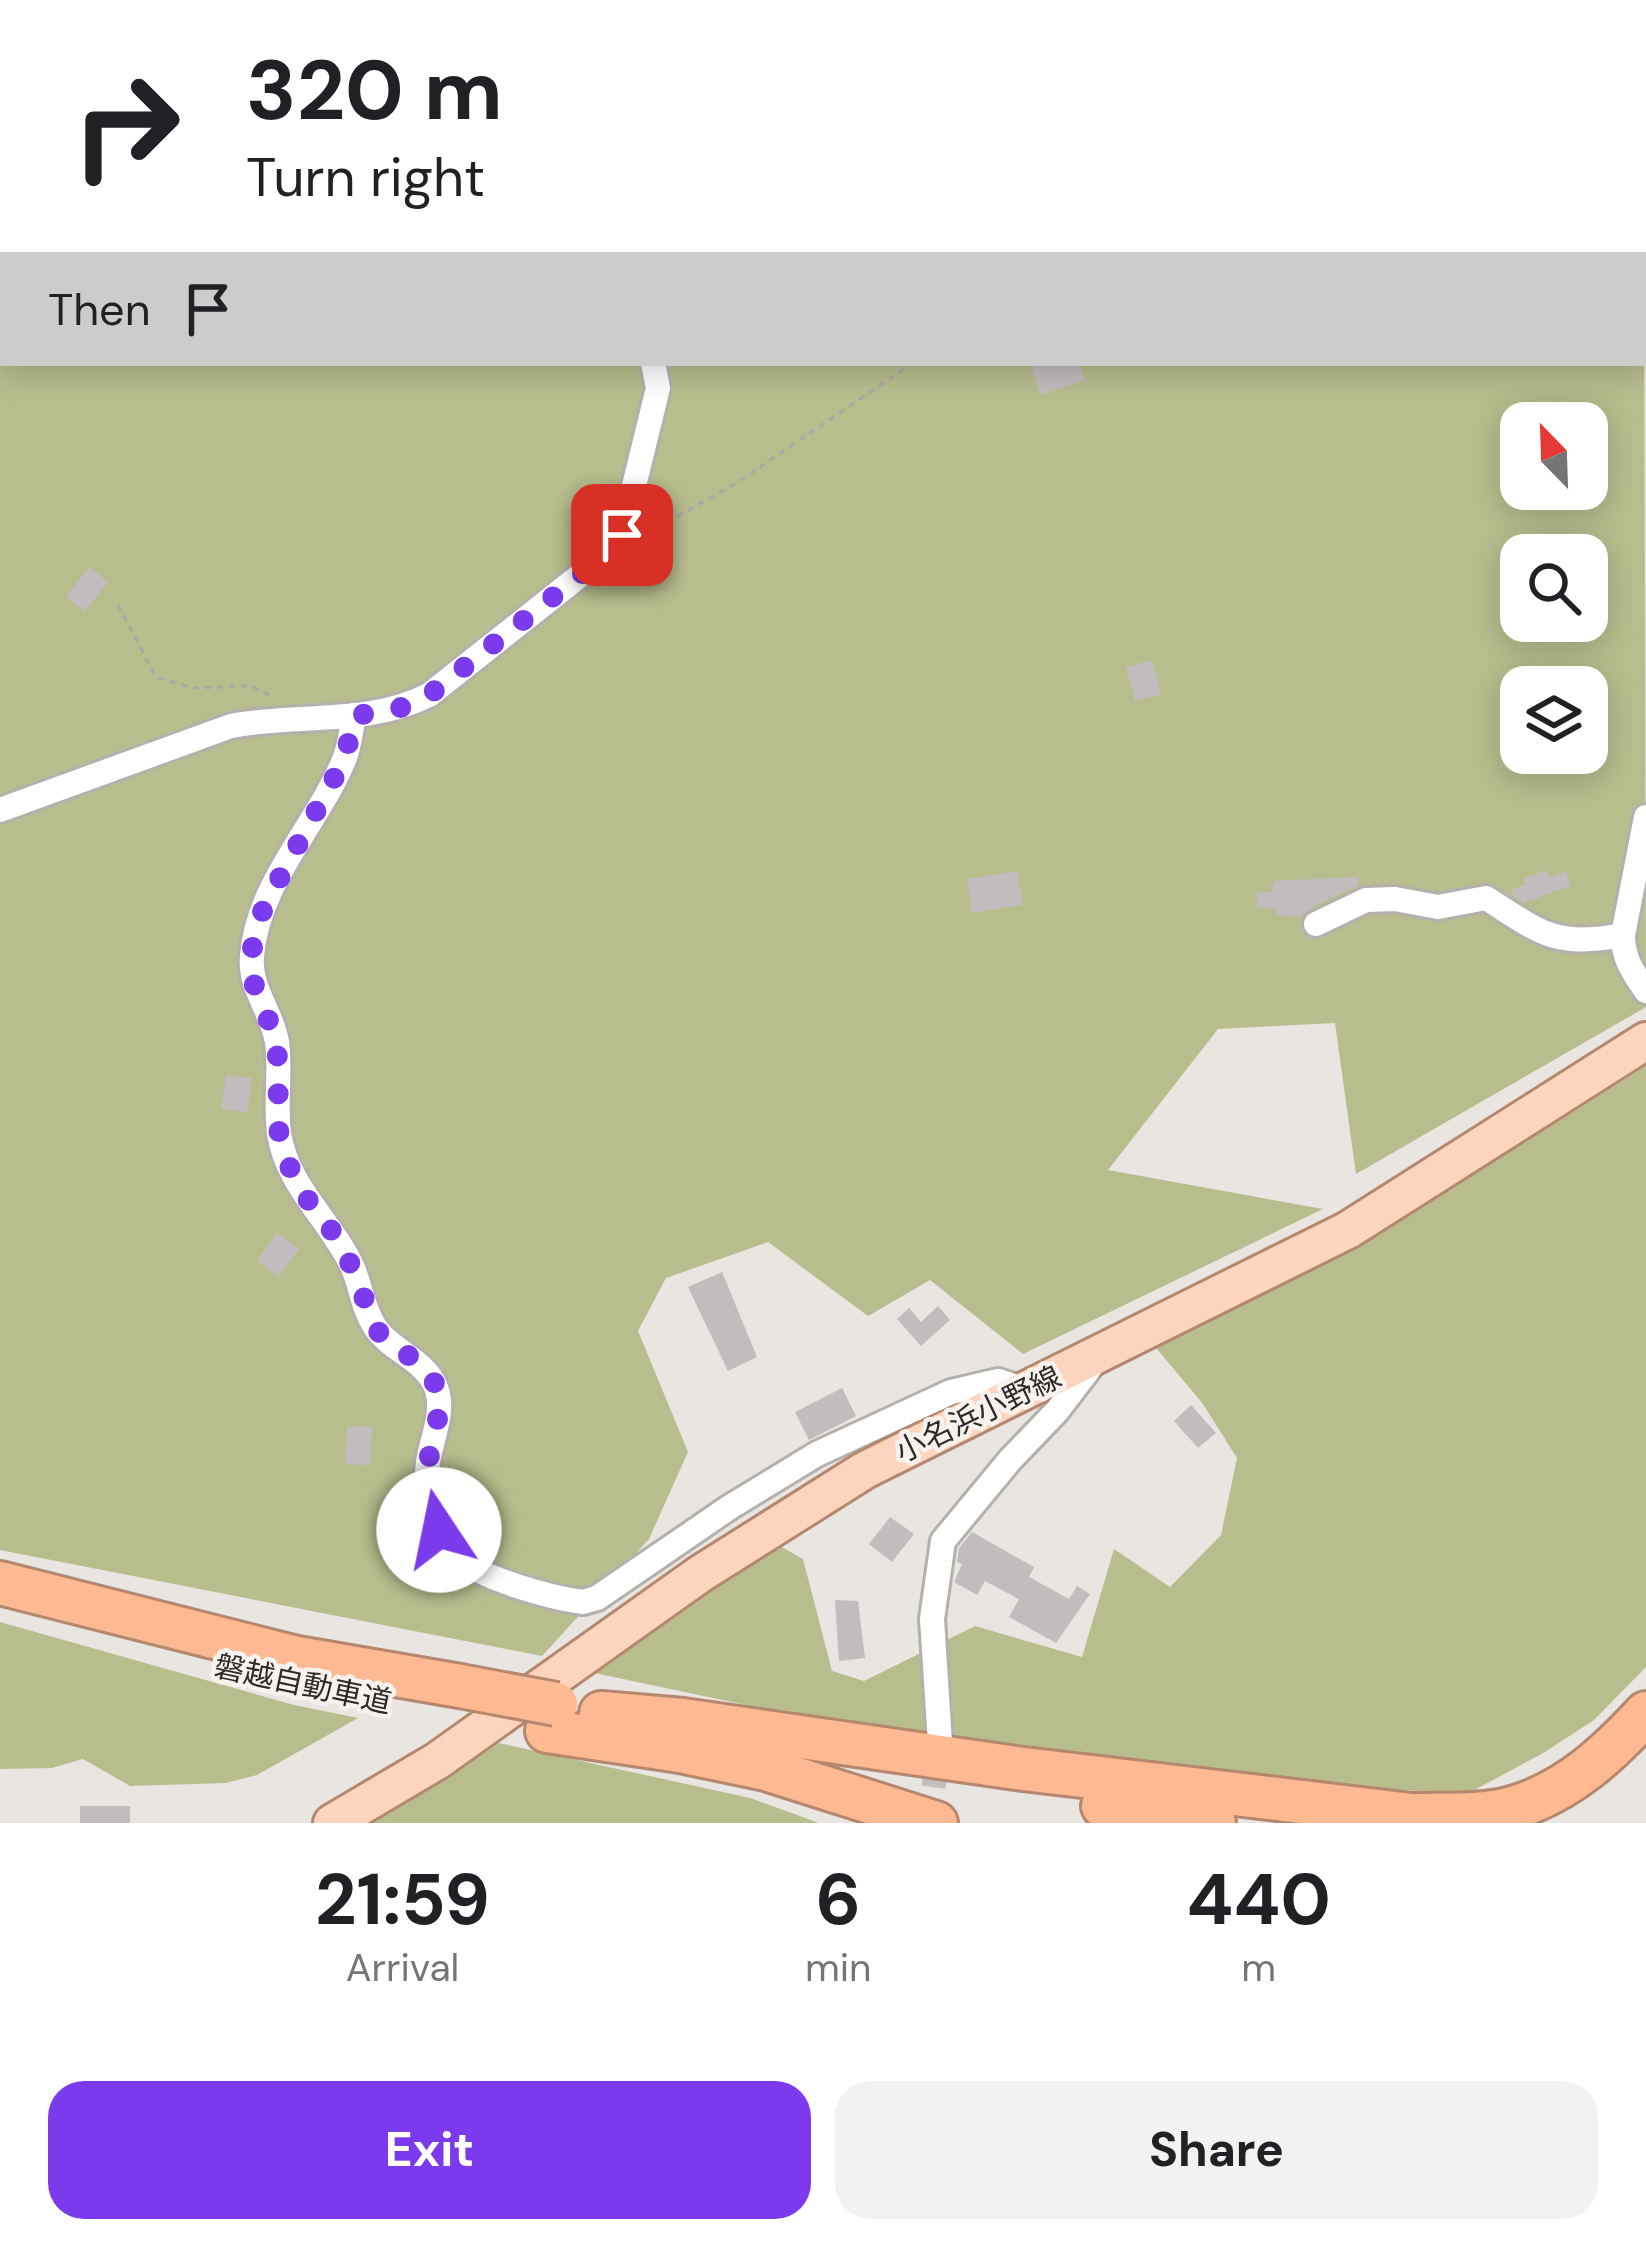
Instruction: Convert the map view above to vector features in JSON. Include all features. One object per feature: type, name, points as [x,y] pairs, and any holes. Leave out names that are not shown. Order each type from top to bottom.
[{"type":"highway","name":"磐越自動車道","points":[[0,1583],[457,1701]]},
{"type":"highway","name":"磐越自動車道","points":[[0,1612],[297,1685],[457,1701],[606,1727]]},
{"type":"highway","points":[[606,1727],[683,1720],[1016,1768],[1412,1815],[1473,1814],[1516,1807],[1588,1771],[1646,1713]]},
{"type":"highway","points":[[606,1727],[884,1823]]},
{"type":"highway","points":[[606,1727],[680,1751],[766,1769],[936,1823]]},
{"type":"highway","points":[[606,1727],[684,1732],[1014,1793],[1214,1823]]},
{"type":"main road","name":"小名浜小野線","points":[[332,1823],[437,1761],[791,1514],[865,1470],[1348,1230],[1646,1041]]},
{"type":"street","points":[[0,810],[231,726],[262,719],[354,716],[404,707],[429,695],[602,558],[622,535],[658,388],[654,366]]},
{"type":"street","points":[[354,716],[345,758],[265,905],[254,933],[251,962],[255,989],[277,1040],[279,1133],[295,1183],[335,1235],[376,1330],[423,1367],[436,1385],[440,1408],[427,1467],[429,1497],[439,1530],[454,1553],[470,1568],[583,1602],[597,1598],[817,1454],[951,1392],[998,1381],[1026,1390]]},
{"type":"street","points":[[1646,817],[1623,935],[1629,968],[1646,991]]},
{"type":"street","points":[[1316,924],[1366,900],[1395,899],[1438,907],[1486,898],[1552,938],[1589,941],[1623,935]]},
{"type":"street","points":[[940,1743],[932,1619],[943,1541],[1057,1411],[1101,1353]]},
{"type":"path","points":[[641,537],[738,482],[909,366]]},
{"type":"path","points":[[118,604],[156,677],[193,688],[251,686],[271,697]]},
{"type":"green space","points":[[0,366],[1644,366],[1646,1007],[1356,1174],[1335,1023],[1218,1029],[1108,1170],[1323,1209],[1023,1354],[930,1280],[868,1316],[768,1242],[666,1278],[638,1331],[688,1452],[649,1539],[542,1656],[0,1550]]},
{"type":"green space","points":[[1646,1066],[1646,1667],[1594,1720],[1545,1752],[1467,1794],[1387,1789],[784,1713],[585,1671],[778,1545],[803,1559],[832,1671],[864,1681],[975,1626],[1082,1657],[1114,1549],[1170,1587],[1221,1535],[1237,1458],[1203,1404],[1152,1343],[1519,1146]]},
{"type":"green space","points":[[0,1622],[294,1705],[358,1718],[257,1775],[226,1783],[130,1786],[83,1759],[52,1768],[0,1769]]},
{"type":"green space","points":[[499,1743],[750,1798],[819,1823],[373,1823]]},
{"type":"building","points":[[1031,366],[1080,366],[1085,380],[1040,395]]},
{"type":"building","points":[[89,567],[108,582],[85,611],[66,597]]},
{"type":"building","points":[[1152,660],[1161,694],[1135,701],[1126,667]]},
{"type":"building","points":[[1546,870],[1550,878],[1566,871],[1571,885],[1524,903],[1513,896],[1511,890],[1525,885],[1523,879]]},
{"type":"building","points":[[1017,871],[1023,905],[972,913],[967,879]]},
{"type":"building","points":[[1358,877],[1358,886],[1301,917],[1257,908],[1257,892],[1272,892],[1273,881]]},
{"type":"building","points":[[226,1075],[252,1078],[247,1112],[221,1109]]},
{"type":"building","points":[[277,1233],[299,1249],[278,1277],[257,1260]]},
{"type":"building","points":[[722,1272],[757,1357],[728,1371],[688,1287]]},
{"type":"building","points":[[938,1306],[950,1320],[921,1346],[897,1319],[909,1308],[921,1322]]},
{"type":"building","points":[[842,1388],[856,1416],[809,1440],[795,1412]]},
{"type":"building","points":[[1191,1405],[1216,1433],[1198,1448],[1174,1421]]},
{"type":"building","points":[[347,1426],[372,1427],[370,1465],[345,1464]]},
{"type":"building","points":[[890,1517],[914,1534],[892,1562],[869,1544]]},
{"type":"building","points":[[972,1532],[1034,1567],[1029,1577],[1069,1599],[1077,1586],[1090,1594],[1056,1643],[1009,1617],[1019,1599],[985,1581],[977,1595],[954,1582],[962,1564],[957,1562],[959,1548]]},
{"type":"building","points":[[835,1600],[858,1601],[865,1658],[839,1661]]},
{"type":"building","points":[[80,1806],[130,1806],[130,1823],[80,1823]]},
{"type":"tunnel","points":[[929,1823],[939,1746]]},
{"type":"route","points":[[439,1530],[429,1497],[427,1467],[440,1408],[436,1385],[423,1367],[376,1330],[335,1235],[295,1183],[279,1133],[277,1040],[255,989],[254,933],[345,758],[354,716],[404,707],[429,695],[602,558],[622,535]]}]
